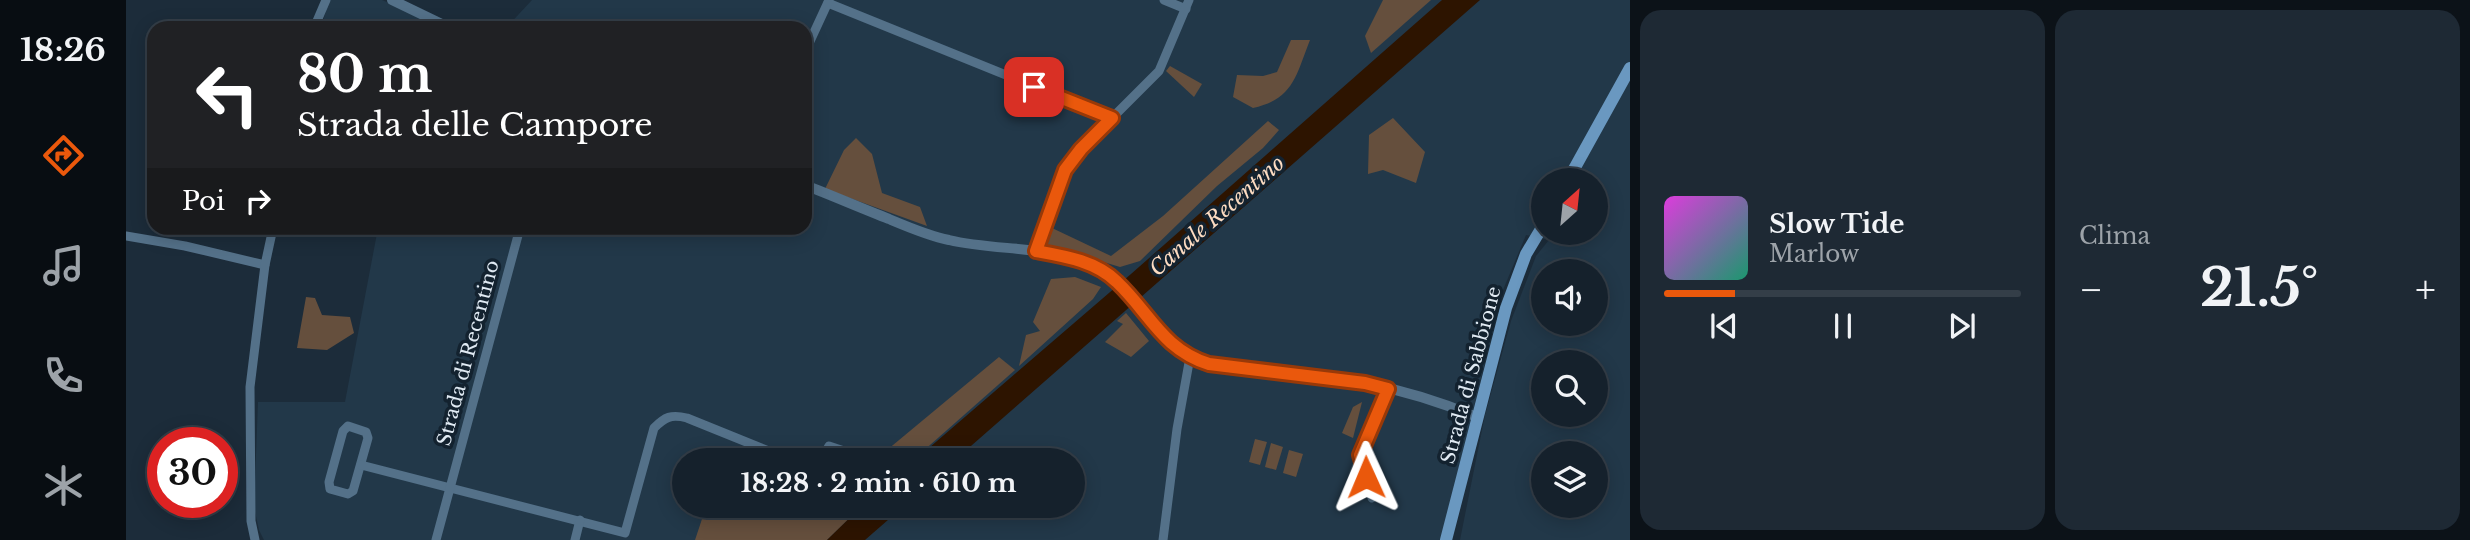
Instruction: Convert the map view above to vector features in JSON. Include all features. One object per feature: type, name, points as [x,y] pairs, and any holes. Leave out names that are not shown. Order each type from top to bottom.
[{"type":"main road","points":[[1575,168],[1630,68]]},
{"type":"main road","name":"Strada di Sabbione","points":[[1446,540],[1511,291],[1532,245]]},
{"type":"street","points":[[317,21],[326,0]]},
{"type":"street","points":[[392,0],[436,21]]},
{"type":"street","points":[[1036,251],[1065,170],[1081,149],[1159,71],[1187,4],[1164,0]]},
{"type":"street","points":[[812,37],[829,2],[1112,118]]},
{"type":"street","points":[[812,188],[914,229],[949,240],[1069,257],[1100,270],[1116,281],[1173,346],[1190,358],[1209,364],[1365,383],[1456,408],[1477,417]]},
{"type":"street","points":[[255,540],[251,521],[250,387],[265,265],[271,235]]},
{"type":"street","name":"Strada di Recentino","points":[[436,540],[518,235]]},
{"type":"street","points":[[126,236],[185,246],[265,265]]},
{"type":"street","points":[[1163,540],[1177,429],[1190,358]]},
{"type":"street","points":[[1372,498],[1360,455],[1388,389]]},
{"type":"street","points":[[361,465],[625,533],[654,428],[664,418],[673,415],[687,418],[761,448]]},
{"type":"street","points":[[348,426],[366,432],[368,438],[361,465],[353,491],[348,494],[330,489],[329,482],[342,431],[348,426]]},
{"type":"street","points":[[575,540],[580,520]]},
{"type":"shaded area","points":[[329,0],[382,0],[432,21],[323,21]]},
{"type":"shaded area","points":[[532,0],[1630,0],[1630,540],[1460,540],[1485,415],[1511,321],[1531,269],[1531,336],[1608,336],[1608,259],[1535,259],[1545,245],[1608,245],[1608,168],[1531,168],[1531,236],[1526,235],[1503,290],[1441,540],[264,540],[254,507],[258,402],[345,402],[377,235],[812,235],[812,21],[512,21]]},
{"type":"shaded area","points":[[1383,0],[1431,0],[1371,53],[1365,36]]},
{"type":"shaded area","points":[[1291,40],[1310,40],[1297,75],[1285,92],[1267,104],[1253,108],[1233,97],[1237,75],[1263,76],[1277,72]]},
{"type":"shaded area","points":[[1170,66],[1202,84],[1194,97],[1166,71]]},
{"type":"shaded area","points":[[1393,118],[1425,152],[1416,183],[1383,170],[1368,174],[1369,135]]},
{"type":"shaded area","points":[[1268,121],[1279,130],[1263,148],[1217,186],[1140,261],[1120,267],[1077,254],[1044,249],[1052,228],[1111,256],[1163,216]]},
{"type":"shaded area","points":[[856,138],[872,154],[882,193],[920,207],[927,226],[825,189],[844,150]]},
{"type":"shaded area","points":[[1075,277],[1101,287],[1093,299],[1019,366],[1026,335],[1040,331],[1033,322],[1051,279]]},
{"type":"shaded area","points":[[306,297],[315,298],[322,315],[350,317],[354,333],[327,350],[297,348]]},
{"type":"shaded area","points":[[1126,313],[1149,341],[1131,357],[1105,342],[1123,324],[1117,321]]},
{"type":"shaded area","points":[[999,357],[1015,370],[927,448],[889,448]]},
{"type":"shaded area","points":[[1362,402],[1353,438],[1342,433],[1353,407]]},
{"type":"shaded area","points":[[1255,439],[1267,442],[1260,465],[1249,462]]},
{"type":"shaded area","points":[[1271,443],[1283,447],[1276,470],[1265,467]]},
{"type":"shaded area","points":[[1289,450],[1303,454],[1296,477],[1283,473]]},
{"type":"shaded area","points":[[702,518],[850,518],[827,540],[695,540]]},
{"type":"water","name":"Canale Recentino","points":[[1442,0],[1480,0],[969,448],[929,448]]},
{"type":"water","points":[[850,518],[890,518],[865,540],[827,540]]},
{"type":"route","points":[[1034,87],[1112,118],[1081,149],[1065,170],[1036,251],[1069,257],[1100,270],[1116,281],[1173,346],[1190,358],[1209,364],[1365,383],[1388,389],[1360,455],[1366,477]]}]
